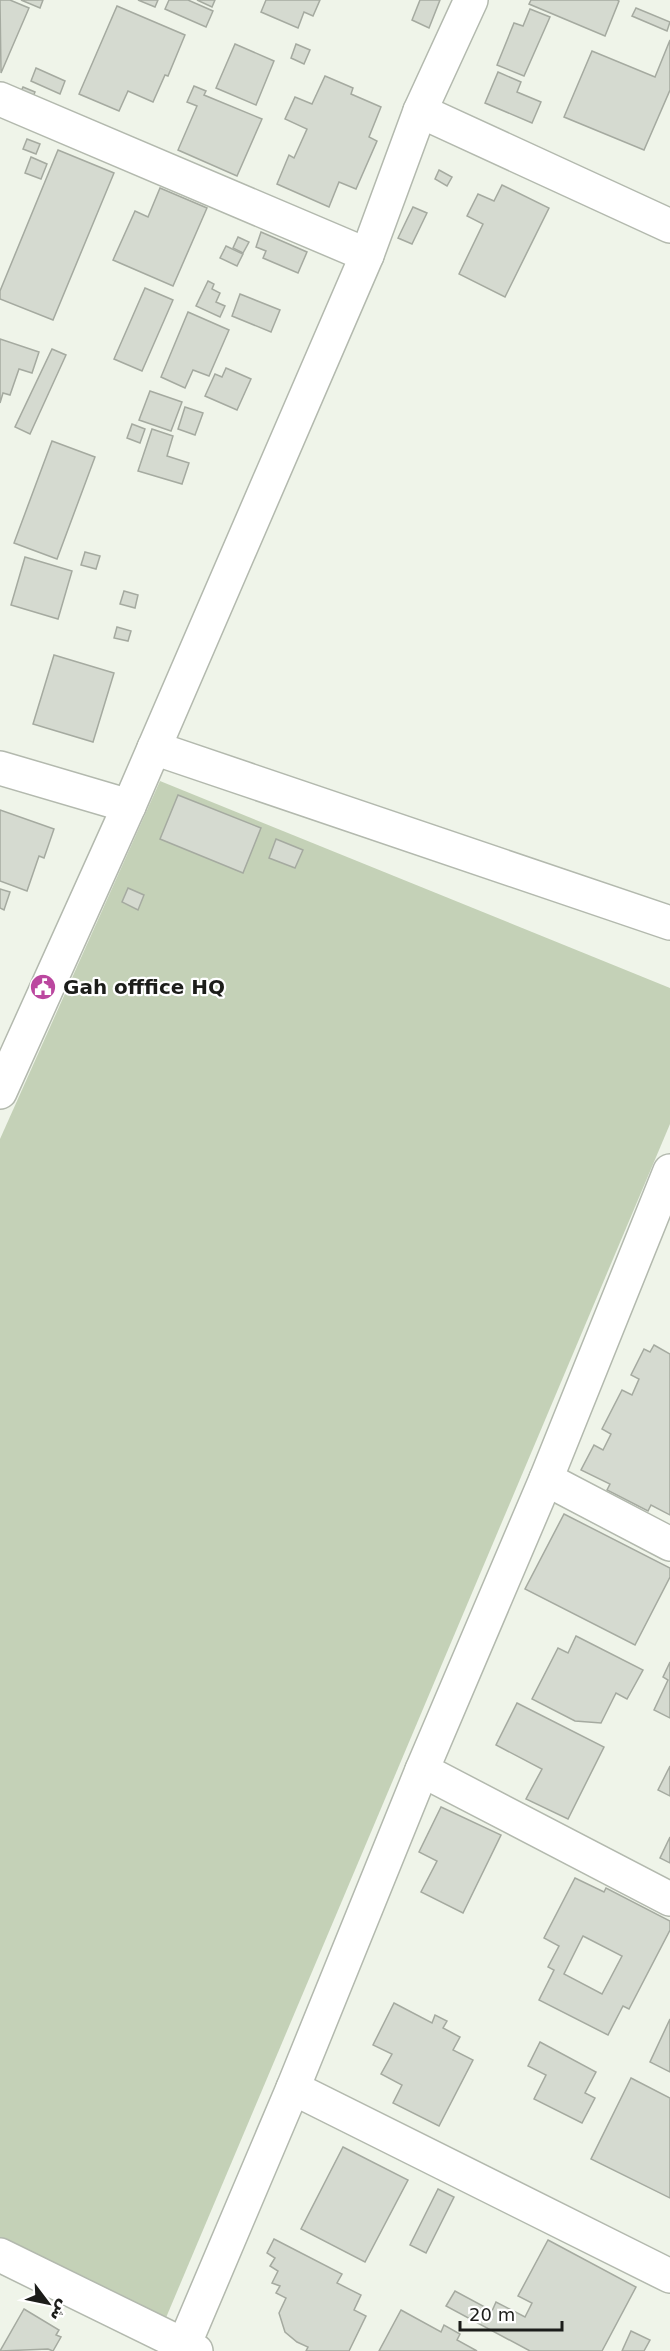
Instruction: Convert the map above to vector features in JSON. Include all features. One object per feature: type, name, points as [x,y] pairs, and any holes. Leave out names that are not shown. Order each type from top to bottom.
[{"type":"street","points":[[0,1092],[129,806],[367,255],[420,111],[471,0]]},
{"type":"street","points":[[0,99],[367,255]]},
{"type":"street","points":[[420,111],[670,226]]},
{"type":"street","points":[[154,748],[670,923]]},
{"type":"street","points":[[0,768],[129,806]]},
{"type":"street","points":[[0,2255],[190,2348],[292,2088],[422,1770],[546,1479],[670,1171]]},
{"type":"street","points":[[546,1479],[670,1544]]},
{"type":"street","points":[[422,1770],[670,1899]]},
{"type":"street","points":[[292,2088],[670,2276]]},
{"type":"green space","points":[[160,781],[670,988],[670,1124],[157,2339],[0,2260],[0,1139]]},
{"type":"building","points":[[0,0],[10,0],[29,8],[1,73]]},
{"type":"building","points":[[21,0],[43,0],[40,8]]},
{"type":"building","points":[[138,0],[158,0],[155,7]]},
{"type":"building","points":[[169,0],[188,0],[213,11],[206,27],[165,9]]},
{"type":"building","points":[[197,0],[215,0],[212,7]]},
{"type":"building","points":[[266,0],[320,0],[313,16],[304,12],[298,28],[261,12]]},
{"type":"building","points":[[420,0],[440,0],[429,28],[412,20]]},
{"type":"building","points":[[531,0],[619,1],[605,36],[529,4]]},
{"type":"building","points":[[117,6],[185,35],[168,76],[165,75],[153,102],[128,91],[119,111],[79,94]]},
{"type":"building","points":[[636,8],[670,22],[667,31],[632,16]]},
{"type":"building","points":[[530,9],[550,17],[524,76],[497,65],[514,23],[523,26]]},
{"type":"building","points":[[670,40],[670,90],[644,150],[564,117],[592,51],[655,77]]},
{"type":"building","points":[[235,44],[274,61],[256,105],[216,88]]},
{"type":"building","points":[[296,44],[310,50],[304,64],[291,58]]},
{"type":"building","points":[[36,68],[65,81],[60,94],[31,81]]},
{"type":"building","points":[[498,72],[521,82],[517,92],[541,102],[532,123],[485,103]]},
{"type":"building","points":[[325,76],[353,88],[351,94],[381,107],[369,137],[377,141],[356,189],[339,182],[329,207],[277,184],[289,155],[294,158],[307,129],[285,119],[295,97],[312,104]]},
{"type":"building","points":[[194,86],[206,91],[204,95],[262,119],[237,176],[178,150],[197,106],[187,102]]},
{"type":"building","points":[[23,87],[35,92],[31,102],[19,96]]},
{"type":"building","points":[[27,139],[40,144],[36,154],[23,149]]},
{"type":"building","points":[[58,150],[114,173],[53,320],[0,299],[0,291]]},
{"type":"building","points":[[31,157],[47,164],[41,179],[25,173]]},
{"type":"building","points":[[439,170],[452,177],[447,186],[435,179]]},
{"type":"building","points":[[502,185],[549,208],[505,297],[459,274],[483,224],[467,216],[478,194],[494,201]]},
{"type":"building","points":[[160,188],[207,208],[173,286],[113,260],[135,211],[148,217]]},
{"type":"building","points":[[413,207],[427,213],[412,244],[398,238]]},
{"type":"building","points":[[261,232],[307,252],[298,273],[263,258],[266,251],[256,247]]},
{"type":"building","points":[[238,237],[249,242],[243,253],[233,248]]},
{"type":"building","points":[[226,246],[243,254],[237,266],[220,258]]},
{"type":"building","points":[[208,281],[214,284],[212,289],[220,293],[216,302],[225,306],[220,317],[196,306]]},
{"type":"building","points":[[145,288],[173,300],[142,371],[114,359]]},
{"type":"building","points":[[240,294],[280,310],[271,332],[232,316]]},
{"type":"building","points":[[188,312],[229,330],[209,376],[193,370],[185,388],[161,377]]},
{"type":"building","points":[[0,339],[39,352],[32,373],[19,369],[10,395],[3,393],[0,403]]},
{"type":"building","points":[[52,349],[66,355],[30,434],[15,427]]},
{"type":"building","points":[[226,368],[251,379],[237,410],[205,396],[215,374],[222,377]]},
{"type":"building","points":[[150,391],[182,402],[171,431],[139,420]]},
{"type":"building","points":[[185,407],[203,413],[195,435],[178,429]]},
{"type":"building","points":[[132,424],[145,429],[140,443],[127,438]]},
{"type":"building","points":[[152,429],[173,436],[167,456],[189,463],[182,484],[138,471]]},
{"type":"building","points":[[52,441],[95,457],[57,559],[14,543]]},
{"type":"building","points":[[85,552],[100,556],[96,569],[81,565]]},
{"type":"building","points":[[25,557],[72,571],[58,619],[11,605]]},
{"type":"building","points":[[124,591],[138,595],[135,608],[120,604]]},
{"type":"building","points":[[117,627],[131,631],[128,641],[114,638]]},
{"type":"building","points":[[54,655],[114,673],[93,742],[33,724]]},
{"type":"building","points":[[178,795],[261,828],[243,873],[160,839]]},
{"type":"building","points":[[0,810],[54,829],[44,858],[39,856],[27,891],[0,881]]},
{"type":"building","points":[[276,839],[303,850],[295,868],[269,858]]},
{"type":"building","points":[[128,888],[144,895],[138,910],[122,902]]},
{"type":"building","points":[[0,889],[10,892],[4,910],[0,908]]},
{"type":"building","points":[[654,1345],[670,1354],[670,1515],[651,1505],[648,1511],[607,1490],[610,1484],[581,1470],[594,1445],[603,1450],[611,1434],[602,1429],[622,1390],[632,1395],[639,1379],[631,1375],[644,1349],[650,1352]]},
{"type":"building","points":[[564,1514],[670,1568],[670,1577],[635,1645],[525,1589]]},
{"type":"building","points":[[576,1636],[643,1670],[627,1699],[616,1693],[601,1723],[575,1721],[532,1699],[558,1648],[568,1653]]},
{"type":"building","points":[[670,1662],[670,1718],[654,1710],[668,1680],[663,1677]]},
{"type":"building","points":[[517,1703],[604,1747],[568,1819],[526,1799],[542,1769],[496,1745]]},
{"type":"building","points":[[670,1766],[670,1796],[658,1790]]},
{"type":"building","points":[[441,1807],[501,1835],[463,1913],[421,1892],[437,1861],[419,1852]]},
{"type":"building","points":[[670,1837],[670,1863],[660,1858]]},
{"type":"building","points":[[575,1878],[604,1892],[606,1888],[670,1921],[670,1930],[629,2009],[623,2006],[608,2035],[539,2000],[554,1970],[548,1967],[559,1946],[544,1938]],"holes":[[[583,1936],[622,1956],[602,1994],[564,1974]]]},
{"type":"building","points":[[394,2003],[432,2023],[435,2015],[447,2021],[443,2028],[460,2037],[453,2050],[473,2060],[439,2126],[393,2103],[402,2085],[381,2074],[392,2054],[373,2045]]},
{"type":"building","points":[[670,2019],[670,2072],[650,2062]]},
{"type":"building","points":[[540,2042],[596,2072],[585,2093],[595,2098],[582,2123],[534,2099],[546,2075],[528,2066]]},
{"type":"building","points":[[631,2078],[670,2098],[670,2198],[591,2159]]},
{"type":"building","points":[[343,2147],[408,2180],[365,2262],[301,2229]]},
{"type":"building","points":[[438,2189],[454,2197],[426,2253],[410,2245]]},
{"type":"building","points":[[274,2239],[342,2274],[337,2283],[361,2295],[354,2310],[366,2316],[349,2351],[306,2351],[308,2347],[297,2342],[285,2332],[279,2313],[286,2298],[276,2293],[280,2286],[272,2283],[278,2271],[270,2266],[275,2258],[267,2253]]},
{"type":"building","points":[[548,2240],[636,2287],[602,2351],[530,2351],[446,2306],[455,2291],[492,2311],[496,2302],[525,2317],[532,2303],[518,2296]]},
{"type":"building","points":[[24,2309],[59,2330],[56,2335],[61,2337],[53,2351],[48,2349],[0,2351]]},
{"type":"building","points":[[401,2310],[441,2332],[444,2325],[460,2334],[457,2340],[477,2351],[379,2351]]},
{"type":"building","points":[[631,2331],[650,2340],[644,2351],[622,2351]]},
{"type":"place","name":"Gah offfice HQ","points":[[43,987]]}]
